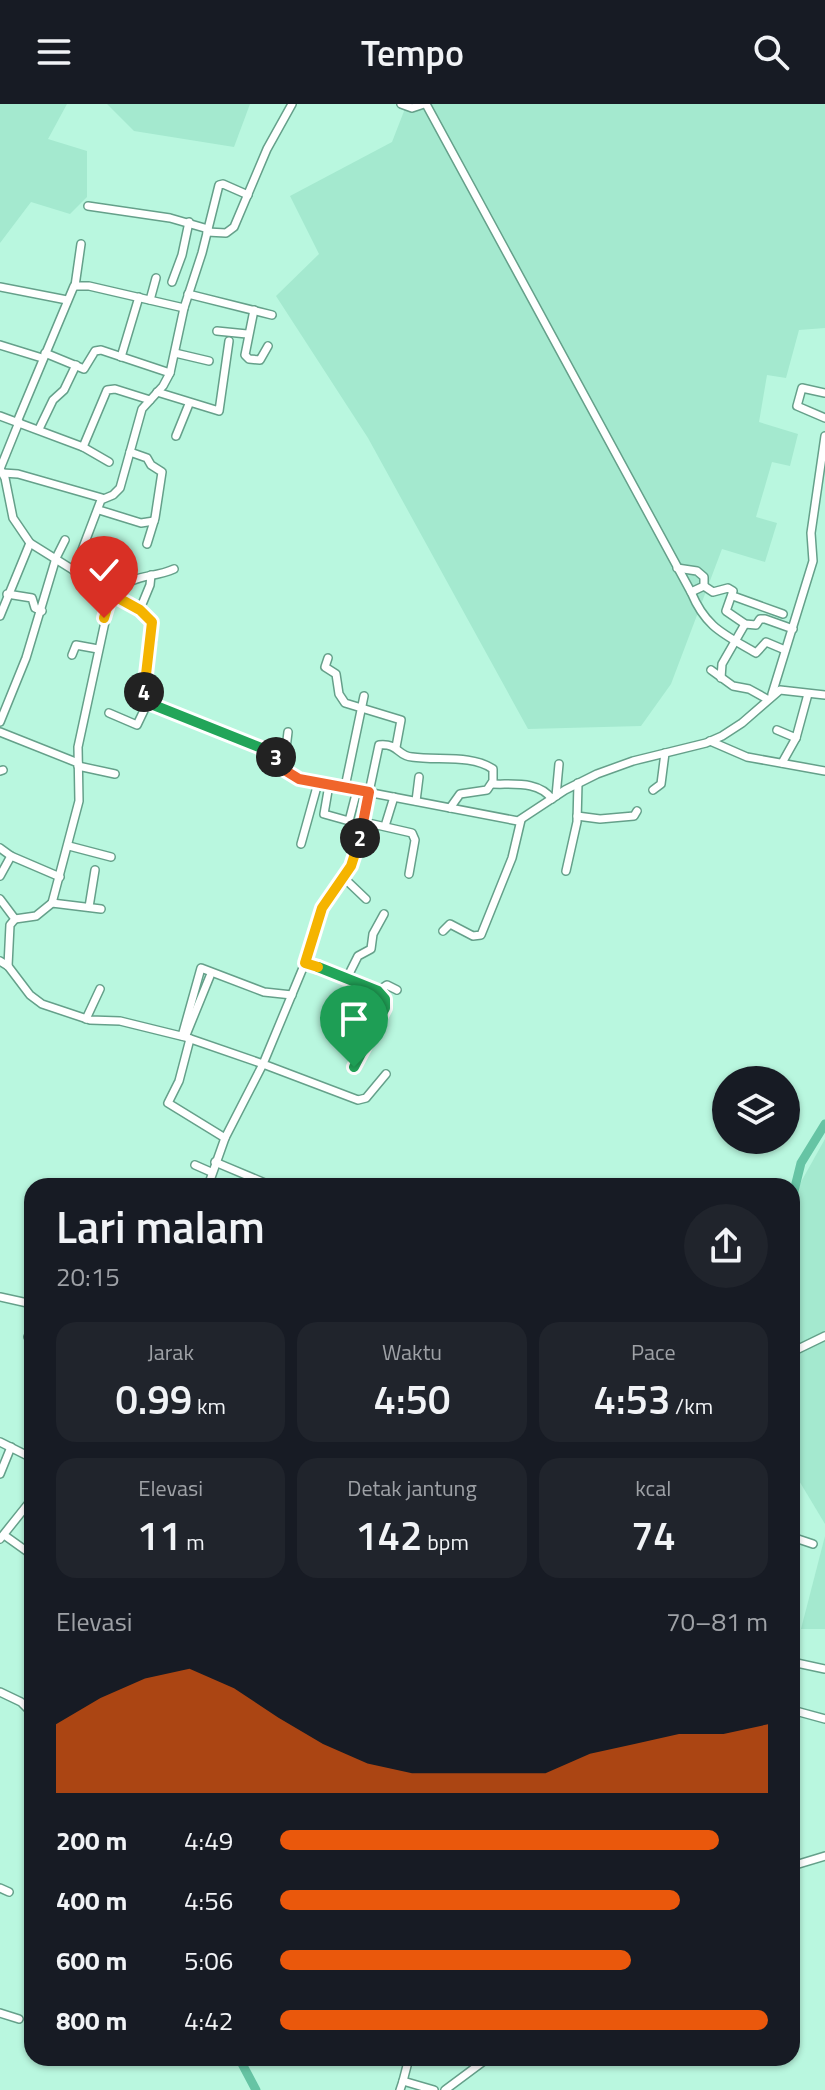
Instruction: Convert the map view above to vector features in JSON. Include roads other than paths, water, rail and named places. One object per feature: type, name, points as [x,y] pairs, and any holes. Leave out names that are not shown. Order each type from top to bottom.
[{"type":"street","points":[[88,206],[189,222],[208,231],[231,231],[272,137],[292,104]]},
{"type":"street","points":[[401,104],[412,108],[425,104],[691,592],[700,614],[756,653],[766,642],[785,650]]},
{"type":"street","points":[[1,470],[102,498],[110,497],[119,490],[140,415],[170,373],[184,308],[219,184],[248,195]]},
{"type":"street","points":[[172,282],[189,222]]},
{"type":"street","points":[[81,244],[75,286],[44,356],[1,470],[13,518],[30,543],[140,610],[152,622],[144,684],[144,696],[148,702],[269,751],[299,779],[507,820],[521,820],[578,783],[614,767],[710,741],[742,723],[769,697],[788,689],[825,695]]},
{"type":"street","points":[[150,300],[156,278]]},
{"type":"street","points":[[75,286],[89,286],[184,308]]},
{"type":"street","points":[[0,287],[67,300]]},
{"type":"street","points":[[188,294],[272,315]]},
{"type":"street","points":[[121,357],[139,297]]},
{"type":"street","points":[[254,310],[247,334],[247,358],[260,360],[268,346]]},
{"type":"street","points":[[217,331],[247,334]]},
{"type":"street","points":[[157,392],[219,411],[229,341]]},
{"type":"street","points":[[0,345],[86,368],[98,350],[170,373]]},
{"type":"street","points":[[175,353],[209,361]]},
{"type":"street","points":[[39,429],[76,365]]},
{"type":"street","points":[[825,393],[802,388],[797,406],[825,418]]},
{"type":"street","points":[[83,447],[107,390],[115,389],[150,400]]},
{"type":"street","points":[[176,436],[189,404]]},
{"type":"street","points":[[0,416],[83,447],[109,462]]},
{"type":"street","points":[[769,697],[793,629],[814,552],[811,533],[825,436]]},
{"type":"street","points":[[130,452],[147,458],[162,472],[147,544]]},
{"type":"street","points":[[74,571],[102,498]]},
{"type":"street","points":[[99,510],[141,523],[154,521]]},
{"type":"street","points":[[0,722],[42,611],[56,558],[65,540]]},
{"type":"street","points":[[0,616],[30,543]]},
{"type":"street","points":[[814,552],[825,554]]},
{"type":"street","points":[[677,568],[697,571],[704,577],[704,586]]},
{"type":"street","points":[[8,966],[10,925],[15,919],[36,916],[52,903],[69,846],[79,801],[80,731],[113,595],[129,581],[174,569]]},
{"type":"street","points":[[143,602],[151,575]]},
{"type":"street","points":[[691,592],[704,586]]},
{"type":"street","points":[[704,586],[713,592],[731,589],[733,596],[751,605],[783,614]]},
{"type":"street","points":[[7,594],[32,598],[35,608],[42,611]]},
{"type":"street","points":[[733,596],[726,611],[745,624],[756,625],[760,619],[765,619],[793,629]]},
{"type":"street","points":[[721,678],[722,664],[745,624]]},
{"type":"street","points":[[72,655],[76,645],[98,649]]},
{"type":"street","points":[[328,658],[325,667],[336,674],[341,699],[361,709],[400,719],[396,747]]},
{"type":"street","points":[[711,670],[733,686],[769,697]]},
{"type":"street","points":[[782,763],[796,738],[808,694]]},
{"type":"street","points":[[345,787],[364,696]]},
{"type":"street","points":[[109,713],[137,725],[148,702]]},
{"type":"street","points":[[777,730],[796,738]]},
{"type":"street","points":[[0,732],[78,765],[115,774]]},
{"type":"street","points":[[284,767],[288,732]]},
{"type":"street","points":[[710,741],[738,754],[825,771]]},
{"type":"street","points":[[210,1178],[225,1138],[263,1064],[292,995],[322,908],[355,858],[379,745],[396,747],[409,757],[462,760],[487,765],[494,771],[492,784],[485,792],[460,794],[450,808]]},
{"type":"street","points":[[653,790],[661,784],[665,753]]},
{"type":"street","points":[[554,798],[559,764]]},
{"type":"street","points":[[416,801],[419,777]]},
{"type":"street","points":[[301,844],[318,783]]},
{"type":"street","points":[[566,871],[577,816],[578,783]]},
{"type":"street","points":[[492,784],[535,786],[554,798]]},
{"type":"street","points":[[329,785],[324,814],[349,821],[357,790]]},
{"type":"street","points":[[385,826],[394,797]]},
{"type":"street","points":[[577,816],[611,818],[634,816],[637,811]]},
{"type":"street","points":[[443,931],[450,924],[473,936],[481,935],[512,858],[521,820]]},
{"type":"street","points":[[364,822],[414,835],[409,874]]},
{"type":"street","points":[[69,846],[111,857]]},
{"type":"street","points":[[0,848],[11,856],[60,877]]},
{"type":"street","points":[[0,876],[11,856]]},
{"type":"street","points":[[89,907],[95,870]]},
{"type":"street","points":[[344,878],[366,899]]},
{"type":"street","points":[[0,899],[15,919]]},
{"type":"street","points":[[52,903],[101,909]]},
{"type":"street","points":[[347,978],[358,956],[371,949],[373,934],[384,914]]},
{"type":"street","points":[[0,961],[8,966],[36,1001],[86,1019],[120,1021],[186,1038],[358,1100],[366,1098],[386,1074]]},
{"type":"street","points":[[305,963],[378,991],[385,999],[385,1008],[354,1067]]},
{"type":"street","points":[[225,1138],[168,1103],[179,1081],[201,968],[264,992],[292,995]]},
{"type":"street","points":[[186,1038],[210,976]]},
{"type":"street","points":[[378,991],[387,985],[397,990]]},
{"type":"street","points":[[86,1019],[100,989]]},
{"type":"street","points":[[215,1162],[253,1178]]},
{"type":"street","points":[[195,1165],[211,1172]]},
{"type":"street","points":[[0,1297],[24,1302]]},
{"type":"street","points":[[800,1348],[825,1336]]},
{"type":"street","points":[[0,1442],[24,1454]]},
{"type":"street","points":[[0,1474],[11,1447]]},
{"type":"street","points":[[24,1509],[2,1537],[24,1550]]},
{"type":"street","points":[[800,1540],[813,1544]]},
{"type":"street","points":[[800,1664],[825,1669]]},
{"type":"street","points":[[0,1692],[16,1698],[24,1706]]},
{"type":"street","points":[[800,1712],[825,1719]]},
{"type":"street","points":[[800,1864],[825,1856]]},
{"type":"street","points":[[0,1888],[9,1892]]},
{"type":"street","points":[[0,2013],[19,2019]]},
{"type":"street","points":[[400,2090],[407,2066]]},
{"type":"street","points":[[445,2090],[477,2066]]},
{"type":"street","points":[[403,2081],[434,2090]]},
{"type":"waterway","points":[[797,1178],[801,1163],[825,1124]]},
{"type":"waterway","points":[[243,2066],[256,2090]]}]
